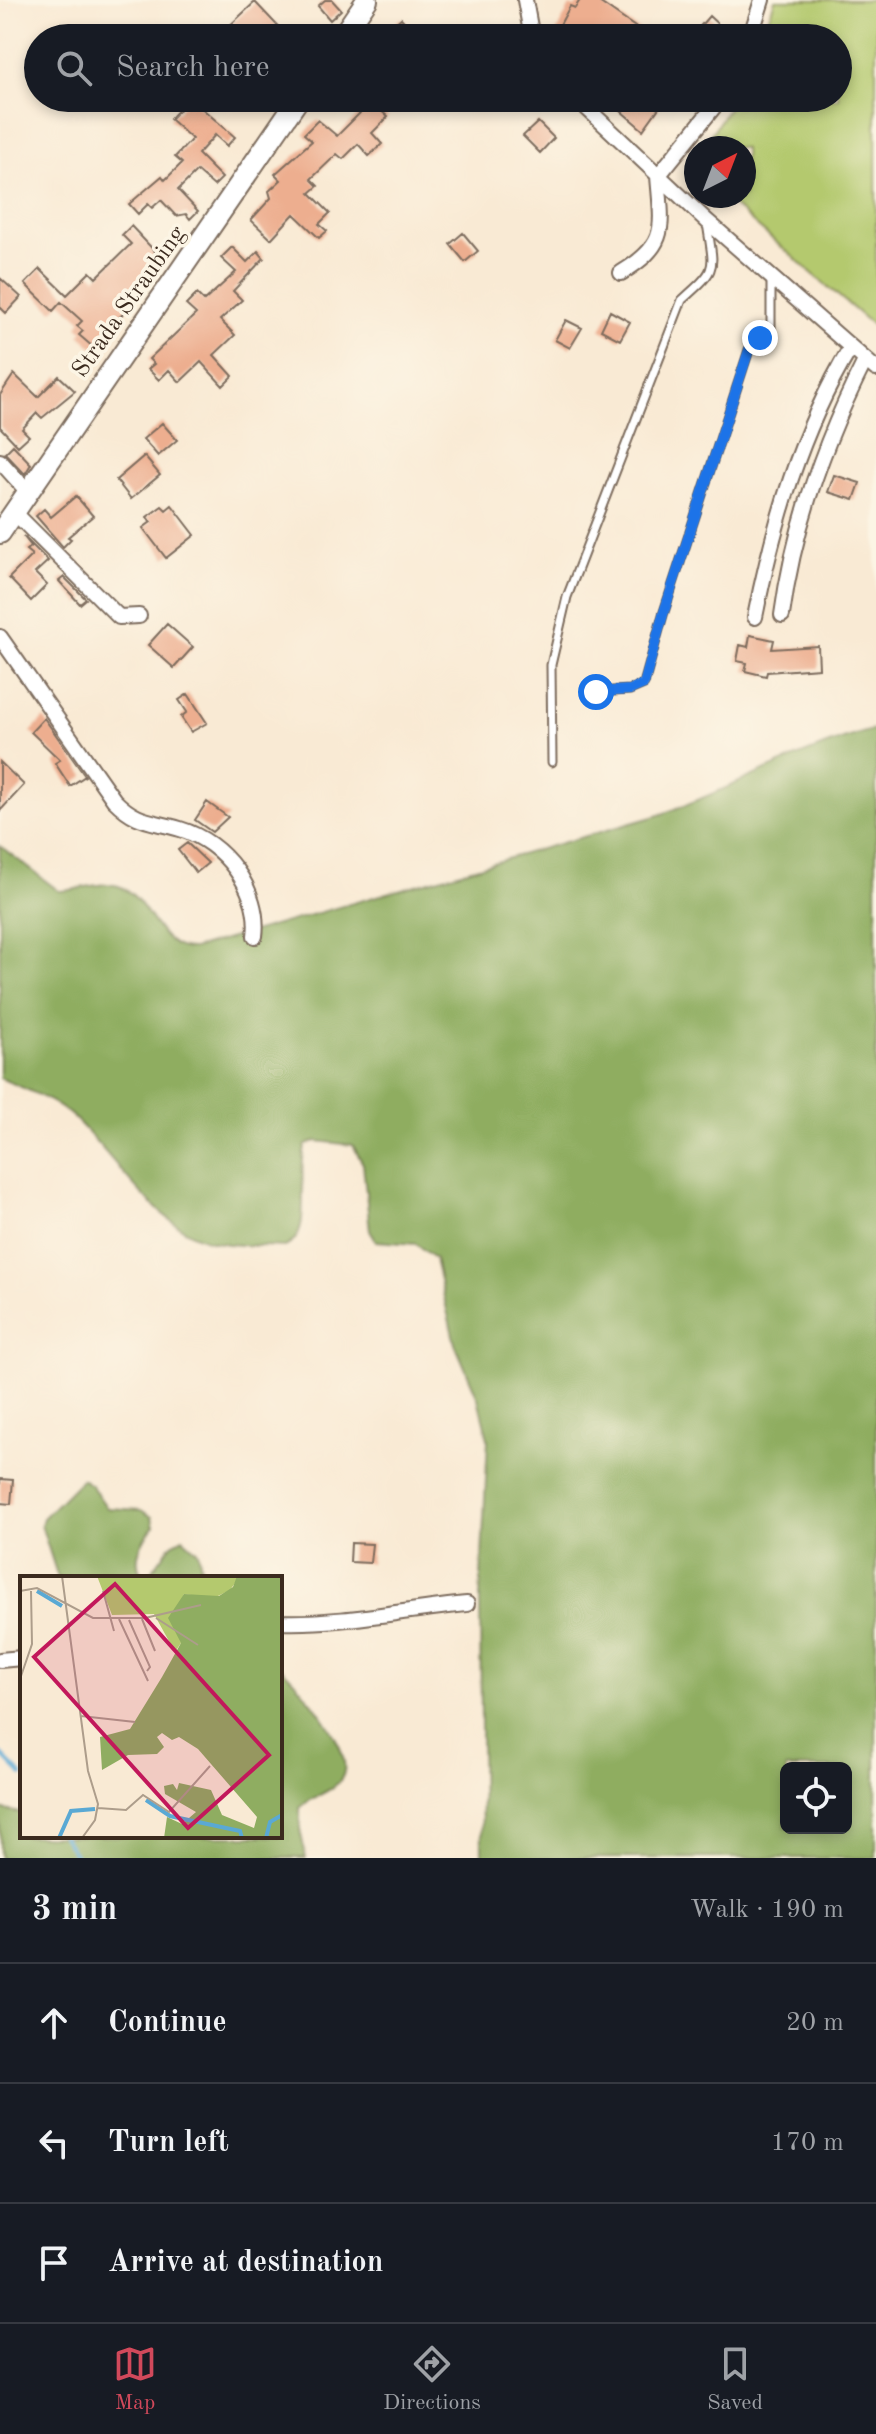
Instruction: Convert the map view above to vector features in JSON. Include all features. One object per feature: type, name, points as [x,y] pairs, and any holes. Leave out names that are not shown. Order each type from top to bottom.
[{"type":"main road","points":[[351,24],[367,0]]},
{"type":"main road","name":"Strada Straubing","points":[[0,533],[289,112]]},
{"type":"street","points":[[525,0],[529,24]]},
{"type":"street","points":[[754,24],[762,0]]},
{"type":"street","points":[[591,112],[771,279],[870,365],[822,452],[800,524],[782,615]]},
{"type":"street","points":[[621,273],[647,257],[658,241],[658,176],[710,112]]},
{"type":"street","points":[[755,617],[773,539],[809,424],[850,349]]},
{"type":"street","points":[[0,461],[28,492]]},
{"type":"street","points":[[14,512],[119,617],[139,616]]},
{"type":"street","points":[[0,637],[114,800],[130,816],[201,838],[241,877],[258,916],[255,936]]},
{"type":"street","points":[[282,1622],[358,1620],[401,1610],[467,1604]]},
{"type":"street","points":[[0,1660],[20,1658]]},
{"type":"lane","points":[[552,762],[551,665],[567,597],[682,300],[707,279],[714,264],[707,221]]},
{"type":"lane","points":[[596,692],[630,690],[644,684],[663,615],[749,350],[771,328],[771,279]]},
{"type":"green space","points":[[775,0],[876,0],[876,328],[736,208],[756,208],[756,136],[710,136],[726,112],[852,112],[852,24],[767,24]]},
{"type":"green space","points":[[876,729],[876,1858],[482,1858],[480,1597],[488,1439],[478,1398],[455,1344],[435,1259],[416,1244],[376,1241],[370,1231],[363,1164],[353,1145],[316,1141],[306,1145],[300,1230],[285,1247],[220,1243],[191,1234],[172,1222],[137,1189],[67,1112],[0,1078],[0,846],[59,891],[98,885],[121,887],[131,893],[171,942],[193,949],[659,815],[793,758]]},
{"type":"green space","points":[[82,1479],[91,1485],[107,1508],[141,1510],[152,1517],[154,1526],[138,1555],[141,1574],[152,1571],[172,1544],[183,1538],[198,1551],[203,1576],[57,1576],[41,1525],[43,1518]]},
{"type":"green space","points":[[282,1669],[312,1703],[335,1736],[344,1767],[337,1784],[300,1808],[300,1829],[306,1858],[0,1858],[0,1809],[20,1813],[20,1838],[282,1838]]},
{"type":"building","points":[[325,0],[332,0],[341,10],[330,20],[318,6]]},
{"type":"building","points":[[580,0],[596,0],[631,24],[560,24],[570,6],[575,8]]},
{"type":"building","points":[[255,2],[276,24],[231,24]]},
{"type":"building","points":[[709,16],[718,24],[702,24]]},
{"type":"building","points":[[177,112],[206,112],[235,137],[227,146],[215,135],[198,154],[222,178],[214,186],[197,171],[178,190],[198,211],[190,219],[186,214],[176,216],[161,200],[152,208],[148,204],[138,214],[129,204],[162,176],[165,180],[182,163],[175,157],[192,139],[170,119]]},
{"type":"building","points":[[361,112],[382,112],[388,117],[372,133],[382,144],[369,156],[358,144],[343,159],[337,154],[311,179],[318,186],[310,193],[330,213],[319,224],[327,231],[319,238],[294,214],[271,239],[251,220],[271,198],[269,191],[281,180],[275,174],[312,141],[304,134],[318,120],[337,136]]},
{"type":"building","points":[[622,112],[656,112],[643,130]]},
{"type":"building","points":[[538,122],[554,138],[540,153],[523,136]]},
{"type":"building","points":[[131,226],[163,260],[122,305],[127,310],[106,330],[110,334],[99,347],[93,347],[79,335],[83,331],[77,326],[82,321],[61,302],[53,311],[25,284],[40,269],[67,295],[90,272],[96,278],[131,244],[122,235]]},
{"type":"building","points":[[463,233],[478,251],[465,262],[450,244]]},
{"type":"building","points":[[232,247],[247,262],[258,251],[264,258],[233,291],[242,300],[220,320],[235,335],[214,355],[233,376],[223,386],[201,362],[180,382],[169,370],[159,380],[148,369],[154,364],[149,359],[196,314],[186,305],[197,294],[204,301],[236,272],[221,258]]},
{"type":"building","points":[[0,278],[21,297],[6,313],[0,307]]},
{"type":"building","points":[[610,311],[630,322],[620,340],[601,330]]},
{"type":"building","points":[[566,320],[582,328],[570,348],[555,340]]},
{"type":"building","points":[[14,374],[38,397],[59,376],[75,391],[42,418],[37,413],[22,429],[29,436],[18,446],[0,427],[0,395]]},
{"type":"building","points":[[162,423],[177,440],[158,456],[143,439]]},
{"type":"building","points":[[13,445],[31,464],[25,474],[5,453]]},
{"type":"building","points":[[144,456],[160,475],[131,499],[116,480]]},
{"type":"building","points":[[834,475],[860,483],[854,500],[828,492]]},
{"type":"building","points":[[76,496],[93,516],[68,537],[71,539],[63,547],[36,516],[44,509],[51,517]]},
{"type":"building","points":[[172,505],[195,535],[166,558],[143,528],[151,522],[147,517],[162,506],[166,510]]},
{"type":"building","points":[[23,536],[48,561],[35,573],[47,585],[31,601],[9,578],[32,555],[26,550],[31,546]]},
{"type":"building","points":[[64,577],[86,599],[80,604],[59,581]]},
{"type":"building","points":[[167,624],[193,647],[174,668],[148,645]]},
{"type":"building","points":[[750,635],[774,640],[772,649],[818,646],[819,668],[767,672],[766,676],[745,671],[747,663],[737,661],[740,645],[748,647]]},
{"type":"building","points":[[188,694],[207,723],[191,732],[181,717],[187,712],[179,700]]},
{"type":"building","points":[[44,718],[85,776],[70,786],[55,763],[60,760],[31,732]]},
{"type":"building","points":[[0,762],[24,785],[0,811]]},
{"type":"building","points":[[207,802],[228,817],[212,832],[195,820]]},
{"type":"building","points":[[187,843],[208,863],[196,873],[178,850]]},
{"type":"building","points":[[0,1479],[13,1480],[11,1504],[0,1503]]},
{"type":"building","points":[[351,1543],[372,1544],[370,1563],[350,1562]]},
{"type":"waterway","points":[[0,1753],[20,1773]]},
{"type":"waterway","points":[[64,1838],[77,1858]]},
{"type":"route","points":[[596,692],[630,690],[644,684],[663,615],[697,519],[749,350],[760,338]]}]
